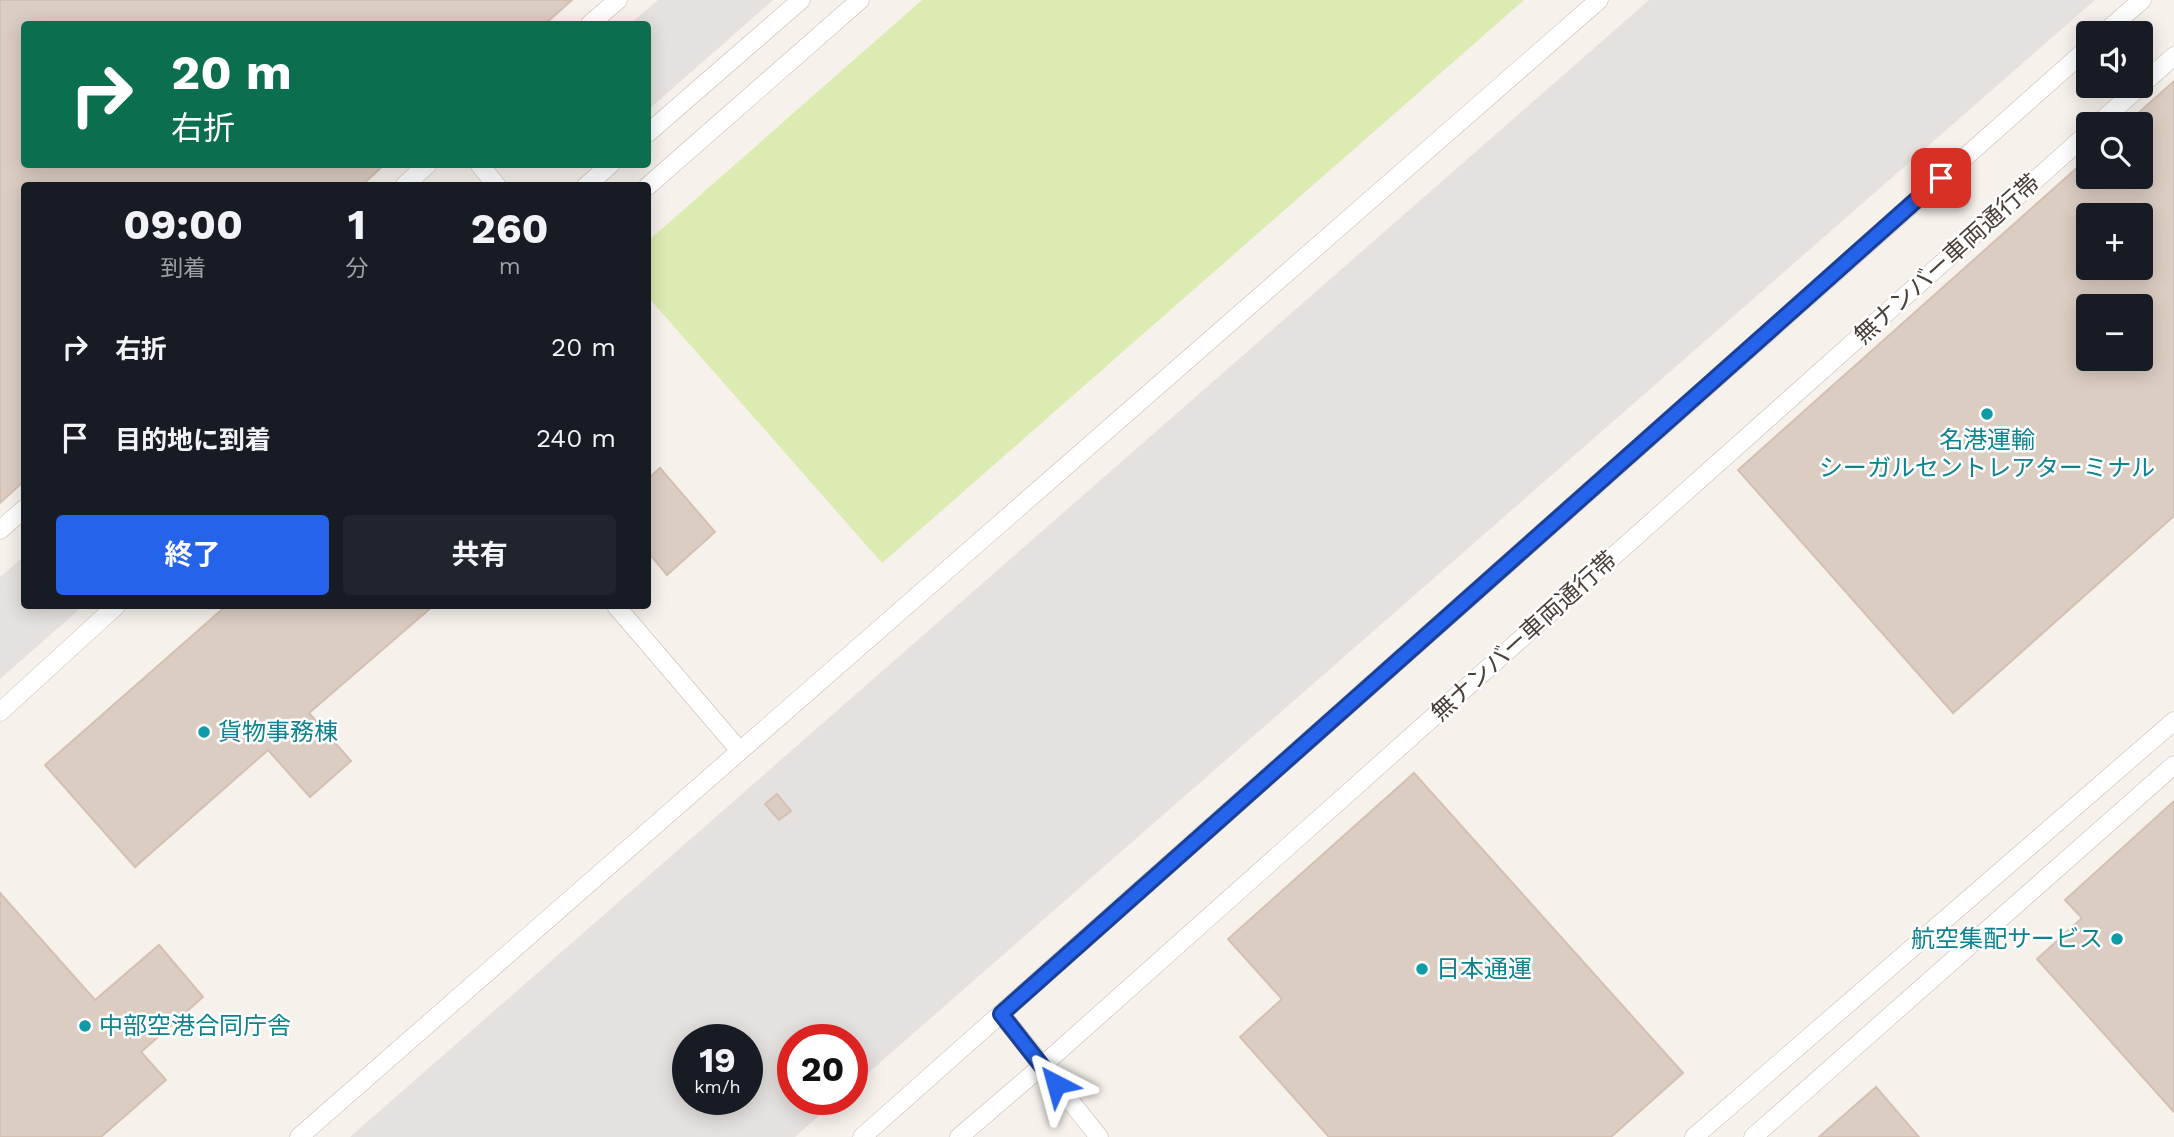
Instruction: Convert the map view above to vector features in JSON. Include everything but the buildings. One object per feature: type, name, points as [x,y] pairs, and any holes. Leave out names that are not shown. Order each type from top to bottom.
[{"type":"lane","points":[[594,21],[618,0]]},
{"type":"lane","points":[[651,130],[801,0]]},
{"type":"lane","points":[[651,183],[860,0]]},
{"type":"lane","points":[[299,1137],[1599,0]]},
{"type":"lane","points":[[2118,21],[2142,0]]},
{"type":"lane","points":[[2112,112],[2174,57]]},
{"type":"lane","points":[[862,1137],[2076,59]]},
{"type":"lane","name":"無ナンバー車両通行帯","points":[[959,1137],[2076,144]]},
{"type":"lane","points":[[408,182],[424,168]]},
{"type":"lane","points":[[482,168],[493,182]]},
{"type":"lane","points":[[591,182],[606,168]]},
{"type":"lane","points":[[0,530],[21,512]]},
{"type":"lane","points":[[0,712],[113,609]]},
{"type":"lane","points":[[619,609],[740,751]]},
{"type":"lane","points":[[1694,1137],[2174,721]]},
{"type":"lane","points":[[1753,1137],[2174,765]]},
{"type":"lane","points":[[1001,1014],[1099,1137]]},
{"type":"green space","points":[[922,0],[1524,0],[882,563],[651,300],[651,238]]},
{"type":"shaded area","points":[[658,0],[773,0],[651,107],[651,21],[634,21]]},
{"type":"shaded area","points":[[1649,0],[2095,0],[868,1073],[868,1024],[777,1024],[777,1115],[820,1115],[795,1137],[350,1137]]},
{"type":"shaded area","points":[[21,559],[21,609],[80,609],[0,679],[0,577]]},
{"type":"place","name":"名港運輸 シーガルセントレアターミナル","points":[[1987,414]]},
{"type":"place","name":"貨物事務棟","points":[[204,732]]},
{"type":"place","name":"航空集配サービス","points":[[2117,939]]},
{"type":"place","name":"日本通運","points":[[1422,969]]},
{"type":"place","name":"中部空港合同庁舎","points":[[85,1026]]},
{"type":"route","points":[[1056,1084],[1001,1014],[1941,178]]}]
